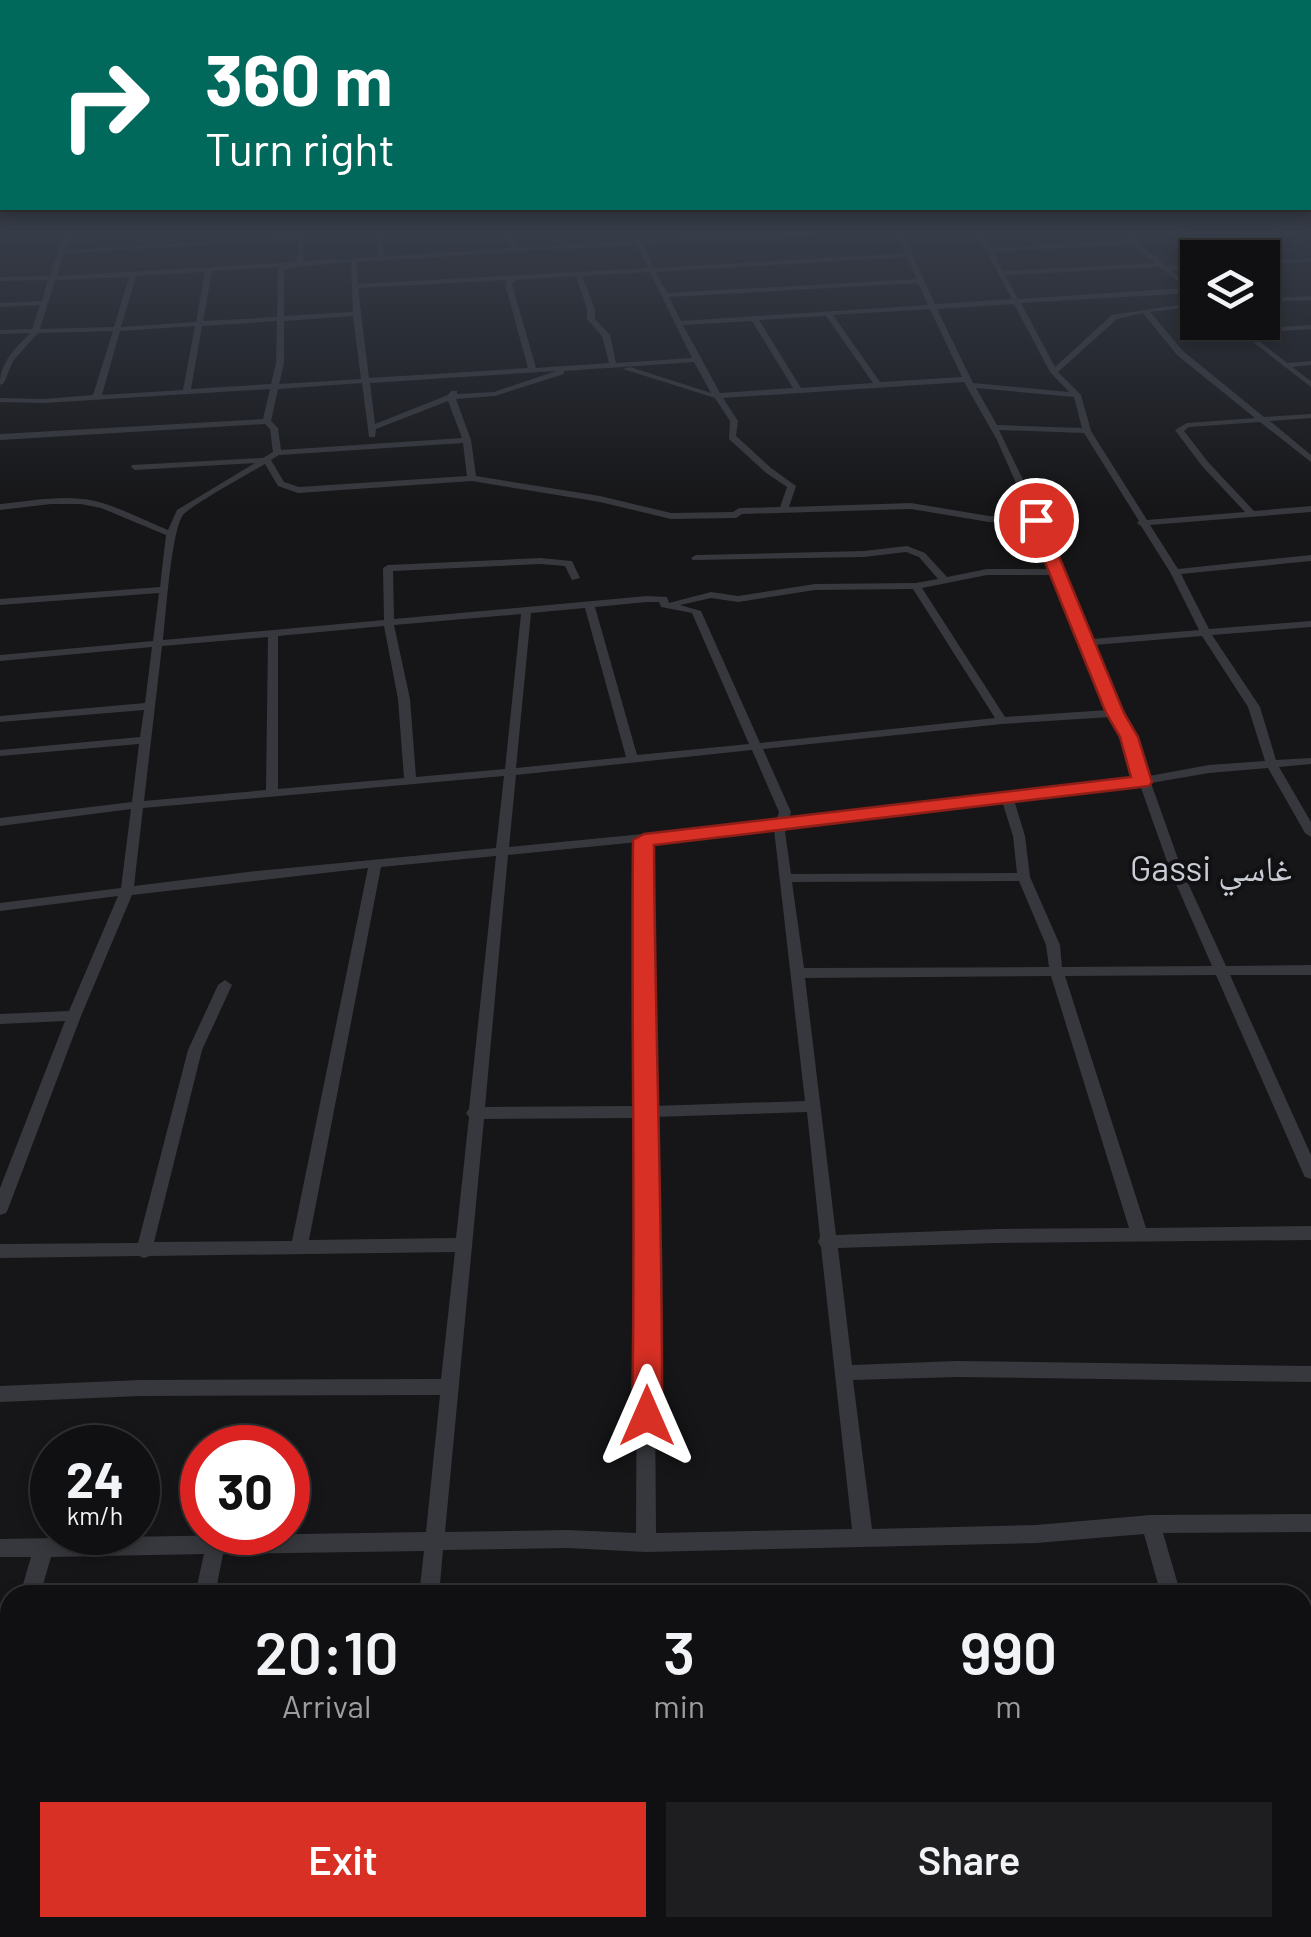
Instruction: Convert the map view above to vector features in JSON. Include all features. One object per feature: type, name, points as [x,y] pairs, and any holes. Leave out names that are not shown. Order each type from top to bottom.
[{"type":"street","points":[[37,324],[35,332],[9,360],[0,387],[5,401],[696,360]]},
{"type":"street","points":[[97,397],[118,324]]},
{"type":"street","points":[[0,332],[191,324]]},
{"type":"street","points":[[186,392],[197,346],[197,324]]},
{"type":"street","points":[[267,422],[280,364],[281,324]]},
{"type":"street","points":[[359,324],[372,446]]},
{"type":"street","points":[[519,324],[532,369]]},
{"type":"street","points":[[597,324],[606,335],[613,365]]},
{"type":"street","points":[[682,324],[714,396],[734,421],[732,437],[752,452],[767,472],[792,486],[784,509]]},
{"type":"street","points":[[758,324],[798,390]]},
{"type":"street","points":[[836,324],[878,385]]},
{"type":"street","points":[[941,324],[1036,520],[1115,713],[1129,737],[1142,782],[1311,1173]]},
{"type":"street","points":[[1027,324],[1054,372],[1077,395],[1088,431],[1176,572],[1206,634],[1254,708],[1272,765],[1311,833]]},
{"type":"street","points":[[1054,372],[1108,324]]},
{"type":"street","points":[[1156,324],[1180,352],[1311,459]]},
{"type":"street","points":[[1280,329],[1311,327]]},
{"type":"street","points":[[1254,340],[1311,385]]},
{"type":"street","points":[[1285,365],[1311,363]]},
{"type":"street","points":[[371,428],[451,397],[496,394],[562,372],[596,366],[650,374],[714,396],[968,382],[1077,395]]},
{"type":"street","points":[[451,397],[464,375]]},
{"type":"street","points":[[451,397],[467,440],[472,478]]},
{"type":"street","points":[[1251,513],[1179,430],[1187,425],[1311,416]]},
{"type":"street","points":[[0,438],[267,422],[274,428],[276,453]]},
{"type":"street","points":[[992,426],[1088,431]]},
{"type":"street","points":[[0,1210],[74,1016],[127,891],[172,534],[180,512],[276,453],[467,440]]},
{"type":"street","points":[[266,459],[282,484],[298,490],[472,478],[697,519],[784,509],[911,506],[989,519],[1036,520]]},
{"type":"street","points":[[135,467],[266,459]]},
{"type":"street","points":[[0,507],[81,502],[110,509],[172,534]]},
{"type":"street","points":[[1142,523],[1311,509]]},
{"type":"street","points":[[696,558],[864,554],[907,549],[922,555],[945,580]]},
{"type":"street","points":[[1176,572],[1311,558]]},
{"type":"street","points":[[410,779],[402,680],[390,625],[388,568],[540,560],[569,563],[574,578]]},
{"type":"street","points":[[665,606],[711,596],[738,599],[815,586],[916,586],[987,572],[1055,572]]},
{"type":"street","points":[[916,586],[1002,721]]},
{"type":"street","points":[[0,602],[166,590]]},
{"type":"street","points":[[0,658],[663,598],[665,606]]},
{"type":"street","points":[[589,604],[632,759]]},
{"type":"street","points":[[665,606],[696,611],[704,623],[785,812],[779,832],[799,973],[826,1242],[863,1538]]},
{"type":"street","points":[[430,1585],[526,612]]},
{"type":"street","points":[[1088,642],[1311,624]]},
{"type":"street","points":[[272,794],[273,634]]},
{"type":"street","points":[[0,720],[150,706]]},
{"type":"street","points":[[0,822],[137,804],[1115,713]]},
{"type":"street","points":[[0,752],[145,740]]},
{"type":"street","points":[[0,907],[257,874],[644,840],[1142,782],[1209,769],[1311,760]]},
{"type":"street","points":[[1006,797],[1019,836],[1024,876],[1053,945],[1056,971],[1140,1236]]},
{"type":"street","points":[[644,840],[650,1204],[646,1543]]},
{"type":"street","points":[[299,1248],[376,866]]},
{"type":"street","points":[[787,878],[1024,876]]},
{"type":"street","points":[[799,973],[1311,970]]},
{"type":"street","points":[[144,1251],[195,1050],[224,985]]},
{"type":"street","points":[[0,1019],[74,1016]]},
{"type":"street","points":[[474,1112],[646,1112],[813,1106]]},
{"type":"street","points":[[826,1242],[998,1236],[1311,1234]]},
{"type":"street","points":[[0,1251],[462,1245]]},
{"type":"street","points":[[842,1373],[957,1369],[1311,1374]]},
{"type":"street","points":[[0,1394],[140,1388],[450,1387]]},
{"type":"street","points":[[310,1544],[568,1539],[646,1543],[1036,1534],[1151,1524],[1311,1523]]},
{"type":"street","points":[[1151,1524],[1168,1585]]},
{"type":"street","points":[[0,1548],[30,1547]]},
{"type":"street","points":[[33,1585],[41,1555]]},
{"type":"street","points":[[207,1585],[213,1555]]},
{"type":"district","name":"Gassi غاسي","points":[[1211,867]]},
{"type":"route","points":[[647,1416],[650,1204],[643,1023],[644,840],[1142,782],[1129,737],[1115,713],[1036,520]]}]
